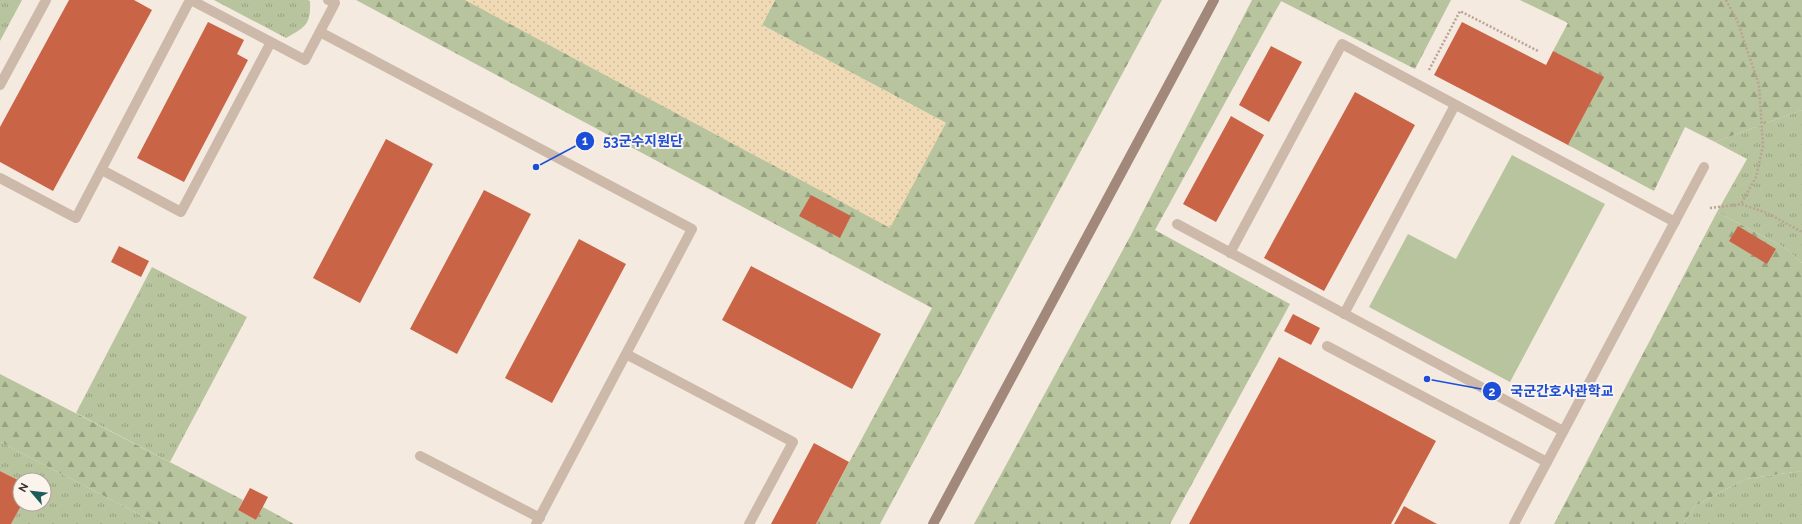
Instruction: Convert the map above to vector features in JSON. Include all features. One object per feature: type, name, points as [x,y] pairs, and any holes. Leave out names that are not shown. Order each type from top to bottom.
[{"type":"street","points":[[0,85],[46,0]]},
{"type":"street","points":[[0,178],[76,218],[191,0],[305,60],[335,3],[328,0]]},
{"type":"street","points":[[933,524],[1214,0]]},
{"type":"street","points":[[320,32],[692,229],[538,521],[420,456]]},
{"type":"street","points":[[102,170],[181,212],[271,42]]},
{"type":"street","points":[[1230,252],[1342,44],[1675,222]]},
{"type":"street","points":[[1344,314],[1455,105]]},
{"type":"street","points":[[1514,524],[1704,167]]},
{"type":"street","points":[[1177,224],[1563,431]]},
{"type":"street","points":[[1327,346],[1547,462]]},
{"type":"street","points":[[626,354],[793,442],[749,524]]},
{"type":"path","points":[[1726,0],[1737,20],[1759,85],[1763,146],[1756,177],[1741,204]]},
{"type":"path","points":[[1420,86],[1460,11],[1538,52]]},
{"type":"path","points":[[1710,208],[1741,204],[1768,212],[1802,232]]},
{"type":"green space","points":[[0,0],[22,0],[0,41]]},
{"type":"green space","points":[[214,0],[308,0],[310,1],[310,9],[306,24],[286,38]]},
{"type":"green space","points":[[356,0],[466,0],[946,123],[762,25],[775,0],[1162,0],[880,524],[816,524],[932,308]]},
{"type":"green space","points":[[1252,0],[1451,0],[1415,69],[1281,1],[1155,230],[1290,304],[1170,524],[974,524],[1132,233]]},
{"type":"green space","points":[[1520,0],[1802,0],[1802,110],[1715,142],[1685,127],[1654,191],[1568,145],[1603,77],[1553,51],[1568,23]]},
{"type":"green space","points":[[1802,110],[1802,263],[1785,248],[1717,212],[1747,159],[1715,142]]},
{"type":"green space","points":[[1512,155],[1605,204],[1510,382],[1369,307],[1408,234],[1456,259]]},
{"type":"green space","points":[[1717,212],[1785,248],[1802,263],[1802,471],[1745,479],[1695,506],[1683,524],[1554,524]]},
{"type":"green space","points":[[152,267],[247,317],[170,462],[76,413]]},
{"type":"green space","points":[[0,374],[243,500],[238,510],[256,520],[263,507],[294,524],[158,524],[0,442]]},
{"type":"green space","points":[[0,442],[158,524],[11,524],[18,512],[52,512],[52,472],[12,472],[12,477],[0,471]]},
{"type":"green space","points":[[1802,471],[1802,524],[1683,524],[1695,506],[1745,479]]},
{"type":"sand","points":[[465,0],[775,0],[762,25],[946,123],[890,228]]},
{"type":"building","points":[[69,0],[134,0],[152,10],[53,191],[0,162],[0,127]]},
{"type":"building","points":[[208,22],[244,40],[237,54],[248,60],[184,182],[137,158]]},
{"type":"building","points":[[1462,22],[1546,65],[1553,51],[1604,77],[1568,145],[1434,75]]},
{"type":"building","points":[[1271,46],[1302,62],[1269,122],[1239,105]]},
{"type":"building","points":[[1355,92],[1415,125],[1324,291],[1264,258]]},
{"type":"building","points":[[1231,116],[1264,135],[1216,222],[1183,204]]},
{"type":"building","points":[[386,139],[433,164],[360,303],[313,278]]},
{"type":"building","points":[[484,190],[531,214],[457,354],[410,329]]},
{"type":"building","points":[[811,195],[851,216],[840,238],[799,216]]},
{"type":"building","points":[[1738,226],[1776,249],[1767,264],[1729,241]]},
{"type":"building","points":[[579,239],[626,264],[552,403],[505,378]]},
{"type":"building","points":[[119,246],[149,261],[141,277],[111,262]]},
{"type":"building","points":[[751,266],[881,334],[852,389],[722,320]]},
{"type":"building","points":[[1293,314],[1320,328],[1311,345],[1284,331]]},
{"type":"building","points":[[1279,357],[1436,441],[1391,524],[1189,524]]},
{"type":"building","points":[[814,443],[849,462],[816,524],[771,524]]},
{"type":"building","points":[[0,471],[12,477],[12,512],[18,512],[11,524],[0,524]]},
{"type":"building","points":[[250,488],[268,497],[256,520],[238,510]]},
{"type":"building","points":[[1404,506],[1411,510],[1437,524],[1394,524]]},
{"type":"place","name":"53군수지원단","points":[[536,167]]},
{"type":"place","name":"국군간호사관학교","points":[[1427,379]]}]
